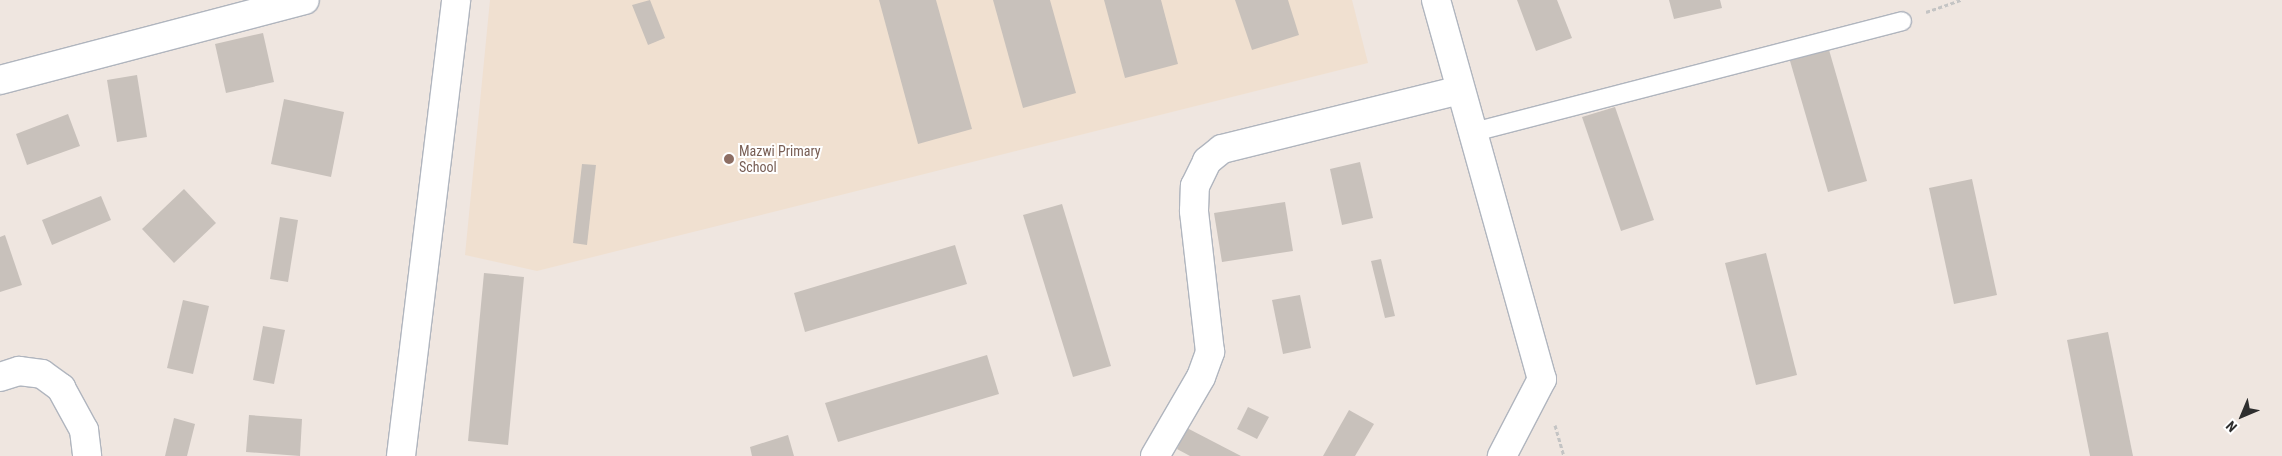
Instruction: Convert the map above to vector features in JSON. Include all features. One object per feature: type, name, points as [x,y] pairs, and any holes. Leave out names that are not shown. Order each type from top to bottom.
[{"type":"street","points":[[0,80],[305,0]]},
{"type":"street","points":[[401,456],[456,0]]},
{"type":"street","points":[[1436,0],[1542,379],[1502,456]]},
{"type":"street","points":[[1155,456],[1201,377],[1210,352],[1194,211],[1195,186],[1207,161],[1222,149],[1460,90]]},
{"type":"street","points":[[0,377],[19,371],[42,374],[61,388],[84,430],[87,456]]},
{"type":"lane","points":[[1474,132],[1902,21]]},
{"type":"path","points":[[1902,21],[1961,0]]},
{"type":"shaded area","name":"Mazwi Primary School","points":[[490,0],[1352,0],[1368,63],[537,271],[465,255]]},
{"type":"building","points":[[650,0],[665,38],[648,45],[632,5]]},
{"type":"building","points":[[879,0],[936,0],[972,129],[918,144]]},
{"type":"building","points":[[993,0],[1050,0],[1076,93],[1023,108]]},
{"type":"building","points":[[1104,0],[1161,0],[1178,64],[1125,78]]},
{"type":"building","points":[[1235,0],[1288,0],[1299,35],[1252,50]]},
{"type":"building","points":[[1517,0],[1557,0],[1572,38],[1536,51]]},
{"type":"building","points":[[1669,0],[1720,0],[1722,8],[1674,19]]},
{"type":"building","points":[[263,33],[274,82],[226,93],[215,44]]},
{"type":"building","points":[[1827,43],[1867,181],[1828,192],[1788,54]]},
{"type":"building","points":[[137,75],[147,137],[117,142],[107,80]]},
{"type":"building","points":[[284,99],[344,112],[331,177],[271,164]]},
{"type":"building","points":[[1615,107],[1654,220],[1621,231],[1582,117]]},
{"type":"building","points":[[68,114],[80,146],[27,165],[16,134]]},
{"type":"building","points":[[1360,162],[1373,218],[1342,225],[1330,169]]},
{"type":"building","points":[[582,164],[596,165],[587,245],[573,243]]},
{"type":"building","points":[[1972,179],[1997,295],[1954,304],[1929,188]]},
{"type":"building","points":[[184,189],[216,223],[174,263],[142,229]]},
{"type":"building","points":[[101,196],[111,220],[52,245],[42,220]]},
{"type":"building","points":[[1285,202],[1293,251],[1222,262],[1214,213]]},
{"type":"building","points":[[1062,204],[1111,366],[1073,377],[1023,215]]},
{"type":"building","points":[[280,217],[298,220],[288,282],[270,279]]},
{"type":"building","points":[[5,235],[22,285],[0,292],[0,237]]},
{"type":"building","points":[[955,245],[967,284],[805,332],[794,293]]},
{"type":"building","points":[[1766,253],[1797,375],[1756,385],[1725,263]]},
{"type":"building","points":[[1381,259],[1395,316],[1385,318],[1371,261]]},
{"type":"building","points":[[484,273],[524,277],[508,445],[468,441]]},
{"type":"building","points":[[1300,295],[1311,348],[1283,354],[1272,300]]},
{"type":"building","points":[[183,300],[209,306],[193,374],[167,368]]},
{"type":"building","points":[[263,326],[285,330],[274,384],[253,380]]},
{"type":"building","points":[[2108,332],[2133,456],[2090,456],[2067,340]]},
{"type":"building","points":[[987,355],[999,394],[838,442],[825,403]]},
{"type":"building","points":[[1248,407],[1269,417],[1257,439],[1237,429]]},
{"type":"building","points":[[1349,410],[1374,424],[1355,456],[1323,456]]},
{"type":"building","points":[[249,415],[302,419],[300,456],[246,452]]},
{"type":"building","points":[[174,418],[195,424],[187,456],[165,456]]},
{"type":"building","points":[[1187,428],[1241,456],[1190,456],[1177,449]]},
{"type":"building","points":[[788,435],[794,456],[752,456],[750,447]]},
{"type":"place","name":"Mazwi Primary School","points":[[729,159]]}]
